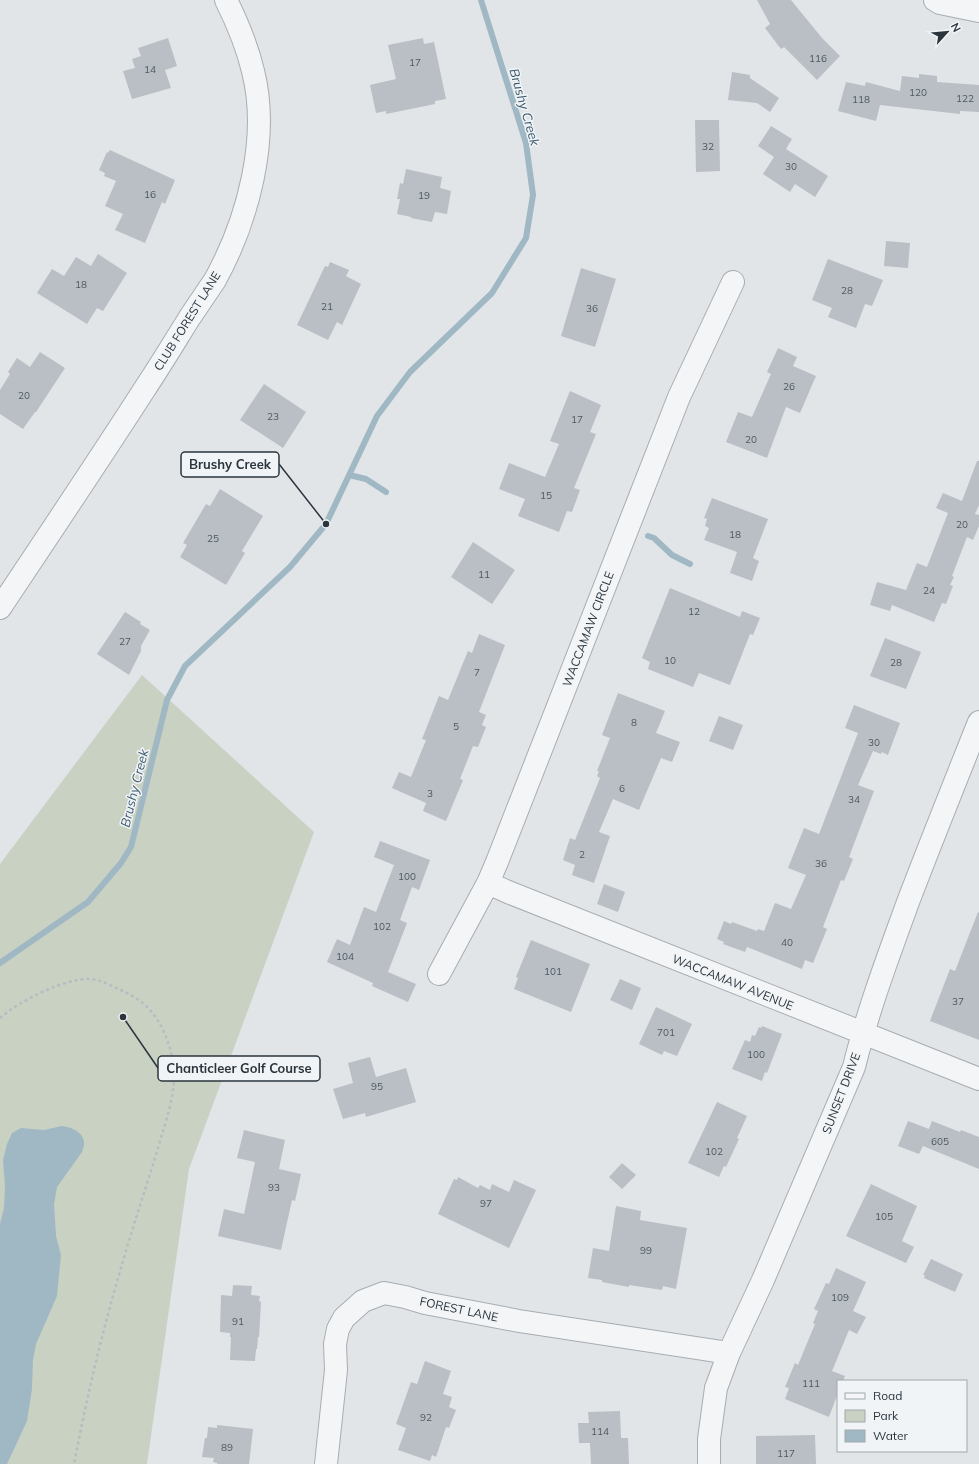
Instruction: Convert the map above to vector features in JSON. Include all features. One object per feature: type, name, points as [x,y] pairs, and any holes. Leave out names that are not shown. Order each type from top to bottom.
[{"type":"street","name":"CLUB FOREST LANE","points":[[0,608],[113,438],[215,279],[238,230],[252,182],[257,150],[259,128],[258,100],[253,71],[246,48],[226,0]]},
{"type":"street","points":[[935,0],[940,3],[979,11]]},
{"type":"street","name":"WACCAMAW CIRCLE","points":[[439,974],[488,883],[497,862],[679,397],[733,282]]},
{"type":"street","name":"SUNSET DRIVE","points":[[709,1464],[708,1439],[716,1388],[729,1353],[766,1272],[854,1067],[862,1033],[885,963],[979,722]]},
{"type":"street","name":"WACCAMAW AVENUE","points":[[488,883],[979,1079]]},
{"type":"street","name":"FOREST LANE","points":[[326,1464],[336,1370],[335,1344],[338,1329],[344,1318],[363,1301],[384,1293],[405,1296],[425,1303],[519,1321],[729,1353]]},
{"type":"path","points":[[0,1018],[8,1011],[52,988],[77,980],[90,979],[104,982],[127,992],[145,1005],[156,1018],[163,1032],[172,1058],[174,1070],[174,1084],[168,1114],[123,1261],[87,1397],[74,1464]]},
{"type":"green space","points":[[142,675],[314,832],[189,1169],[147,1464],[0,1464],[0,864]]},
{"type":"water","points":[[62,1126],[77,1131],[83,1137],[84,1146],[82,1152],[57,1187],[54,1204],[56,1236],[61,1255],[57,1296],[36,1344],[33,1360],[32,1389],[27,1421],[7,1464],[0,1464],[0,1224],[4,1208],[5,1186],[3,1160],[7,1144],[12,1133],[21,1128],[44,1130]]},
{"type":"building","points":[[757,0],[791,0],[822,38],[840,56],[817,80],[784,47],[781,49],[765,28],[770,24]]},
{"type":"building","points":[[168,38],[177,66],[165,70],[171,88],[132,99],[123,71],[135,68],[132,59],[141,56],[138,48]]},
{"type":"building","points":[[423,38],[424,44],[434,42],[446,99],[435,101],[435,104],[386,114],[386,111],[376,113],[370,85],[396,79],[388,45]]},
{"type":"building","points":[[732,72],[750,75],[750,78],[779,98],[770,112],[757,103],[728,100]]},
{"type":"building","points":[[919,74],[937,76],[937,82],[979,85],[979,112],[960,111],[960,114],[880,105],[876,121],[838,111],[846,82],[865,86],[866,82],[900,91],[902,76],[919,78]]},
{"type":"building","points":[[695,120],[719,120],[720,171],[696,172]]},
{"type":"building","points":[[771,126],[792,139],[786,149],[828,176],[815,197],[795,184],[790,192],[763,174],[774,157],[758,146]]},
{"type":"building","points":[[110,150],[175,180],[165,204],[162,202],[145,243],[115,230],[123,214],[105,206],[116,181],[104,176],[105,173],[99,170],[107,152],[108,153]]},
{"type":"building","points":[[406,169],[442,177],[440,188],[451,191],[447,214],[435,212],[432,222],[397,214],[400,199],[397,199],[400,183],[403,184]]},
{"type":"building","points":[[886,241],[910,243],[908,268],[884,266]]},
{"type":"building","points":[[98,254],[127,273],[103,311],[97,308],[87,324],[37,293],[52,269],[64,276],[76,257],[91,266]]},
{"type":"building","points":[[828,259],[883,280],[872,306],[865,304],[856,328],[828,317],[832,308],[812,300]]},
{"type":"building","points":[[330,262],[349,270],[346,276],[361,284],[342,325],[337,322],[328,340],[297,325],[325,266],[328,267]]},
{"type":"building","points":[[581,268],[616,279],[595,347],[561,336]]},
{"type":"building","points":[[778,348],[797,357],[793,366],[816,376],[800,413],[786,407],[767,458],[726,442],[738,412],[752,417],[771,374],[767,372]]},
{"type":"building","points":[[40,352],[65,368],[23,429],[0,414],[0,390],[10,374],[8,372],[17,358],[30,367]]},
{"type":"building","points":[[264,384],[306,412],[283,448],[240,420]]},
{"type":"building","points":[[570,391],[601,405],[590,432],[596,434],[574,488],[580,490],[572,512],[567,511],[559,532],[518,516],[525,499],[499,489],[509,463],[545,477],[559,444],[550,441]]},
{"type":"building","points":[[977,461],[979,461],[979,505],[975,514],[979,515],[979,526],[973,540],[967,537],[952,576],[954,577],[950,585],[953,586],[946,604],[942,603],[934,622],[892,605],[890,611],[870,605],[877,582],[906,590],[917,563],[927,567],[948,513],[936,508],[943,493],[962,501]]},
{"type":"building","points":[[220,489],[263,516],[242,551],[245,553],[226,585],[180,557],[187,545],[183,543],[206,504],[210,506]]},
{"type":"building","points":[[712,498],[768,519],[753,558],[759,561],[752,581],[730,573],[737,552],[704,540],[709,528],[705,526],[707,519],[704,518]]},
{"type":"building","points":[[473,542],[515,570],[492,604],[451,577]]},
{"type":"building","points":[[670,588],[740,617],[742,611],[760,618],[753,635],[750,634],[730,685],[699,673],[693,687],[648,669],[650,662],[642,658]]},
{"type":"building","points":[[125,612],[141,622],[140,624],[150,630],[141,646],[141,651],[129,675],[97,654]]},
{"type":"building","points":[[479,634],[505,645],[479,712],[486,715],[482,725],[486,727],[478,747],[473,746],[460,779],[463,780],[446,821],[423,811],[426,803],[392,788],[399,772],[411,777],[426,740],[422,739],[439,696],[448,700],[468,651],[472,653]]},
{"type":"building","points":[[885,638],[921,652],[906,689],[870,676]]},
{"type":"building","points":[[618,693],[665,711],[656,733],[680,742],[672,762],[661,758],[639,810],[613,799],[599,832],[610,836],[594,883],[572,875],[575,865],[563,860],[570,838],[575,840],[600,778],[597,776],[599,771],[597,771],[610,738],[602,735]]},
{"type":"building","points":[[854,705],[900,723],[888,755],[882,752],[881,754],[873,751],[858,785],[874,791],[849,857],[853,859],[844,881],[841,880],[823,927],[827,929],[813,963],[805,960],[802,969],[747,947],[745,952],[723,944],[724,942],[717,939],[724,921],[731,924],[732,922],[757,931],[758,929],[764,931],[775,903],[791,909],[806,875],[788,868],[804,828],[819,834],[858,733],[845,728]]},
{"type":"building","points":[[719,716],[743,725],[733,750],[709,741]]},
{"type":"building","points":[[380,841],[430,860],[419,890],[412,887],[400,920],[407,923],[388,972],[416,984],[408,1002],[372,986],[373,983],[327,962],[337,939],[350,945],[364,907],[376,912],[394,865],[374,857]]},
{"type":"building","points":[[604,884],[625,892],[618,912],[597,904]]},
{"type":"building","points":[[978,912],[979,1040],[930,1021],[950,969],[955,971]]},
{"type":"building","points":[[531,940],[590,964],[571,1012],[514,989],[518,978],[516,977]]},
{"type":"building","points":[[620,979],[641,988],[632,1010],[610,1000]]},
{"type":"building","points":[[656,1007],[692,1024],[677,1056],[664,1051],[662,1055],[639,1044]]},
{"type":"building","points":[[762,1026],[782,1034],[767,1073],[765,1072],[762,1081],[732,1069],[745,1040],[750,1042],[752,1035],[755,1036],[759,1027],[761,1028]]},
{"type":"building","points":[[370,1057],[376,1077],[406,1068],[416,1102],[366,1117],[365,1113],[343,1119],[333,1089],[353,1083],[348,1063]]},
{"type":"building","points":[[717,1102],[747,1116],[737,1138],[739,1139],[726,1167],[724,1166],[719,1177],[688,1163]]},
{"type":"building","points":[[908,1121],[929,1129],[932,1121],[960,1132],[961,1130],[979,1137],[979,1169],[923,1146],[919,1154],[898,1146]]},
{"type":"building","points":[[244,1130],[285,1140],[279,1169],[301,1174],[295,1201],[292,1200],[281,1250],[218,1236],[224,1209],[244,1214],[255,1162],[237,1158]]},
{"type":"building","points":[[622,1163],[636,1175],[622,1189],[609,1177]]},
{"type":"building","points":[[458,1177],[478,1188],[480,1185],[490,1190],[492,1184],[509,1192],[514,1180],[536,1190],[509,1248],[438,1214],[454,1179],[457,1180]]},
{"type":"building","points":[[871,1184],[917,1206],[902,1241],[914,1247],[906,1263],[846,1236]]},
{"type":"building","points":[[616,1206],[641,1211],[640,1220],[687,1228],[676,1289],[663,1286],[662,1290],[629,1285],[629,1287],[588,1278],[593,1248],[609,1251]]},
{"type":"building","points":[[931,1259],[963,1274],[955,1292],[924,1278],[925,1275],[923,1275]]},
{"type":"building","points":[[836,1268],[866,1282],[853,1311],[866,1317],[857,1334],[849,1330],[832,1371],[845,1376],[843,1380],[837,1380],[837,1396],[829,1417],[785,1399],[789,1388],[785,1387],[795,1363],[798,1365],[815,1324],[813,1323],[818,1311],[814,1309],[826,1283],[829,1284]]},
{"type":"building","points":[[233,1285],[252,1286],[251,1295],[260,1296],[259,1337],[255,1361],[230,1360],[230,1333],[220,1332],[221,1295],[232,1296]]},
{"type":"building","points":[[425,1361],[451,1371],[443,1394],[452,1397],[449,1407],[456,1410],[449,1428],[446,1427],[436,1457],[432,1455],[430,1461],[398,1450],[406,1428],[396,1424],[411,1382],[417,1384]]},
{"type":"building","points":[[620,1411],[621,1438],[628,1438],[629,1464],[591,1464],[590,1443],[579,1443],[578,1423],[589,1423],[588,1412]]},
{"type":"building","points":[[217,1425],[253,1429],[249,1464],[217,1464],[213,1462],[214,1458],[202,1457],[208,1427],[217,1428]]},
{"type":"building","points":[[815,1435],[816,1464],[756,1464],[756,1436]]},
{"type":"waterway","name":"Brushy Creek","points":[[0,963],[88,902],[121,863],[131,847],[167,700],[185,666],[290,567],[326,524],[377,416],[410,372],[492,293],[526,238],[533,195],[526,143],[481,0]]},
{"type":"waterway","points":[[349,475],[366,479],[386,492]]},
{"type":"waterway","points":[[648,536],[654,538],[672,555],[690,564]]},
{"type":"place","name":"Brushy Creek","points":[[326,524]]},
{"type":"place","name":"Chanticleer Golf Course","points":[[123,1017]]}]
